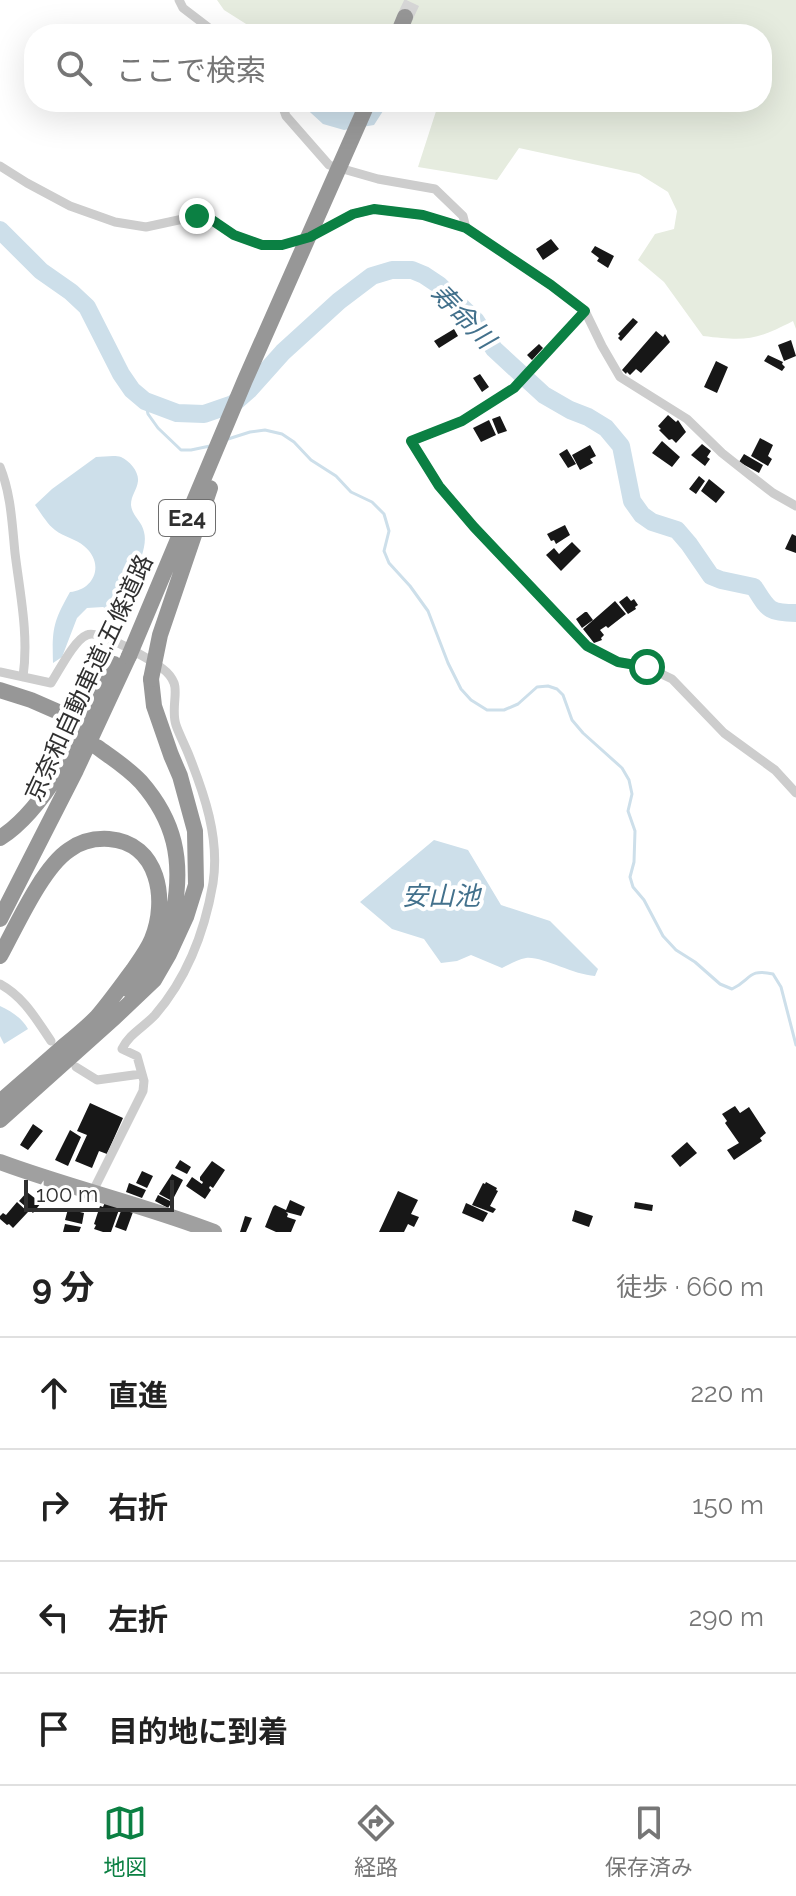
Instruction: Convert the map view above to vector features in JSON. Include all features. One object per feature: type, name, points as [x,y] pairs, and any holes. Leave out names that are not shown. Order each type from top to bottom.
[{"type":"highway","points":[[402,24],[405,17]]},
{"type":"highway","name":"京奈和自動車道;五條道路","points":[[0,919],[76,770],[124,654],[151,605],[245,380],[364,112]]},
{"type":"highway","points":[[0,1120],[154,980],[186,917],[196,885],[195,831],[180,776],[154,706],[151,679],[160,635],[245,380]]},
{"type":"highway","points":[[0,838],[26,818],[50,784],[124,654]]},
{"type":"highway","points":[[0,690],[31,700],[60,718],[0,699]]},
{"type":"highway","points":[[0,1102],[120,998],[143,974],[164,943],[173,918],[179,884],[177,857],[169,828],[155,801],[139,780],[99,743],[124,755],[143,772],[161,794],[174,818],[186,876],[186,917]]},
{"type":"highway","points":[[0,956],[56,859],[83,841],[116,840],[136,849],[148,861],[159,885],[158,913],[152,939],[118,991],[94,1020]]},
{"type":"highway","points":[[0,1162],[214,1232]]},
{"type":"street","points":[[179,0],[183,8],[204,24]]},
{"type":"street","points":[[285,112],[329,165],[378,179],[435,189],[463,216],[466,228]]},
{"type":"street","points":[[0,166],[70,206],[115,222],[146,227],[197,216],[209,218],[234,235],[262,245],[282,245],[310,237],[353,214],[374,209],[423,215],[466,228],[585,311],[620,377],[687,419],[722,453],[773,493],[796,506]]},
{"type":"street","points":[[585,311],[514,388],[462,421],[411,441],[439,486],[474,527],[587,646],[618,662],[647,667],[672,679],[724,733],[775,770],[796,793]]},
{"type":"street","points":[[0,467],[9,494],[25,627],[23,677]]},
{"type":"street","points":[[0,672],[51,683],[77,642],[87,634],[96,633],[161,668],[169,674],[175,687],[173,715],[176,727],[193,767],[212,829],[213,884],[204,920],[187,967],[154,1016],[126,1040],[122,1049],[137,1056],[144,1081],[143,1091],[93,1191]]},
{"type":"street","points":[[0,984],[26,1004],[51,1041]]},
{"type":"street","points":[[76,1067],[97,1080],[141,1074]]},
{"type":"shaded area","points":[[217,0],[796,0],[796,329],[793,321],[750,338],[703,336],[664,282],[638,260],[655,234],[674,229],[677,211],[668,192],[639,174],[519,148],[497,180],[418,167],[436,112],[772,112],[772,24],[246,24],[224,10]]},
{"type":"water","points":[[310,112],[382,112],[374,125],[344,130],[323,124]]},
{"type":"water","points":[[96,457],[121,457],[135,471],[138,481],[131,505],[144,532],[143,551],[114,613],[103,607],[87,608],[77,618],[62,657],[53,663],[53,634],[60,611],[70,592],[79,590],[91,581],[95,567],[84,546],[55,530],[35,505]]},
{"type":"water","name":"安山池","points":[[434,840],[468,850],[501,905],[550,921],[598,969],[595,976],[533,958],[502,968],[471,955],[441,963],[424,939],[392,929],[360,902]]},
{"type":"water","points":[[0,1006],[16,1015],[28,1029],[4,1044],[0,1036]]},
{"type":"building","points":[[551,239],[559,249],[543,260],[536,249]]},
{"type":"building","points":[[595,246],[614,256],[608,268],[597,261],[599,258],[591,252]]},
{"type":"building","points":[[633,318],[638,322],[621,341],[618,334]]},
{"type":"building","points":[[454,329],[458,336],[439,348],[434,341]]},
{"type":"building","points":[[656,331],[663,337],[665,334],[670,342],[641,373],[636,369],[630,375],[626,374],[622,370]]},
{"type":"building","points":[[791,340],[796,356],[784,361],[778,345]]},
{"type":"building","points":[[539,344],[543,348],[532,360],[527,355]]},
{"type":"building","points":[[768,355],[783,362],[785,367],[782,371],[764,361]]},
{"type":"building","points":[[716,361],[728,367],[717,393],[704,387]]},
{"type":"building","points":[[480,374],[489,387],[482,392],[473,378]]},
{"type":"building","points":[[668,415],[676,422],[678,420],[686,432],[676,443],[659,430],[658,426]]},
{"type":"building","points":[[500,416],[507,431],[498,434],[492,419]]},
{"type":"building","points":[[489,420],[496,435],[481,442],[473,428]]},
{"type":"building","points":[[760,438],[773,445],[768,466],[751,456]]},
{"type":"building","points":[[662,441],[680,457],[672,467],[652,453]]},
{"type":"building","points":[[702,444],[711,451],[705,466],[691,455]]},
{"type":"building","points":[[590,445],[596,456],[590,459],[593,463],[580,470],[572,455]]},
{"type":"building","points":[[567,449],[576,464],[568,468],[559,454]]},
{"type":"building","points":[[744,454],[763,465],[759,473],[739,462]]},
{"type":"building","points":[[699,476],[705,481],[696,494],[689,489]]},
{"type":"building","points":[[709,479],[725,492],[716,503],[701,491]]},
{"type":"building","points":[[565,525],[570,535],[556,544],[554,540],[551,541],[547,534]]},
{"type":"building","points":[[792,534],[796,536],[796,553],[785,549]]},
{"type":"building","points":[[572,542],[581,551],[561,571],[546,555],[554,548],[559,554]]},
{"type":"building","points":[[627,596],[638,605],[628,614],[619,602]]},
{"type":"building","points":[[615,601],[626,614],[608,628],[606,626],[600,630],[604,635],[602,640],[594,643],[583,629]]},
{"type":"building","points":[[585,612],[593,620],[582,628],[576,619]]},
{"type":"building","points":[[90,1103],[123,1118],[107,1154],[99,1151],[92,1168],[75,1161],[87,1135],[77,1131]]},
{"type":"building","points":[[735,1106],[740,1113],[749,1107],[766,1133],[760,1138],[762,1141],[734,1160],[727,1150],[739,1143],[722,1114]]},
{"type":"building","points":[[33,1124],[43,1131],[28,1150],[20,1145]]},
{"type":"building","points":[[70,1130],[81,1137],[68,1166],[55,1160]]},
{"type":"building","points":[[687,1142],[697,1153],[680,1167],[671,1156]]},
{"type":"building","points":[[180,1160],[191,1167],[187,1174],[175,1168]]},
{"type":"building","points":[[212,1161],[225,1170],[213,1188],[210,1186],[205,1199],[186,1186],[192,1177],[202,1184],[200,1177]]},
{"type":"building","points":[[142,1171],[153,1176],[147,1188],[136,1183]]},
{"type":"building","points":[[172,1174],[183,1180],[172,1201],[159,1194]]},
{"type":"building","points":[[486,1182],[498,1191],[490,1206],[496,1209],[493,1213],[472,1205]]},
{"type":"building","points":[[129,1183],[146,1190],[142,1198],[126,1192]]},
{"type":"building","points":[[398,1191],[418,1200],[411,1214],[419,1217],[414,1227],[408,1224],[404,1232],[379,1232]]},
{"type":"building","points":[[27,1192],[41,1203],[33,1213],[19,1201]]},
{"type":"building","points":[[158,1195],[172,1202],[168,1208],[155,1201]]},
{"type":"building","points":[[290,1200],[305,1207],[301,1216],[286,1212],[287,1217],[296,1220],[291,1232],[276,1232],[265,1227],[273,1207],[286,1210]]},
{"type":"building","points":[[17,1202],[28,1212],[13,1228],[0,1216],[3,1213],[6,1215]]},
{"type":"building","points":[[105,1202],[120,1207],[111,1232],[94,1229],[100,1206],[103,1207]]},
{"type":"building","points":[[635,1202],[653,1205],[652,1211],[634,1208]]},
{"type":"building","points":[[466,1203],[488,1213],[483,1222],[462,1213]]},
{"type":"building","points":[[122,1208],[133,1212],[126,1231],[115,1227]]},
{"type":"building","points":[[68,1209],[84,1213],[82,1224],[65,1220]]},
{"type":"building","points":[[575,1210],[593,1216],[589,1227],[572,1221]]},
{"type":"building","points":[[245,1216],[252,1218],[246,1232],[240,1232]]},
{"type":"building","points":[[65,1224],[81,1227],[79,1232],[63,1232]]},
{"type":"waterway","name":"寿命川","points":[[0,230],[41,271],[87,307],[132,390],[145,401],[177,413],[204,414],[233,404],[283,352],[339,301],[372,276],[392,270],[412,270],[424,275],[439,285],[476,321],[494,349],[544,395],[606,428],[621,446],[632,501],[642,515],[652,522],[677,530],[711,576],[754,587],[774,611],[796,613]]},
{"type":"waterway","points":[[145,401],[148,414],[158,428],[181,450],[210,446]]},
{"type":"waterway","points":[[228,439],[265,430],[282,434],[311,460],[336,476],[351,492],[372,502],[384,514],[389,531],[384,551],[389,563],[428,611],[448,663],[461,689],[471,700],[487,710],[504,710],[518,704],[537,687],[548,686],[563,695],[572,720],[622,768],[629,780],[632,794],[628,811],[635,831],[630,877],[663,936],[720,984],[732,989],[754,974],[773,974],[781,987],[796,1045]]},
{"type":"tunnel","points":[[405,17],[413,0]]},
{"type":"tunnel","points":[[58,723],[88,742]]},
{"type":"route","points":[[197,216],[209,218],[234,235],[262,245],[282,245],[310,237],[353,214],[374,209],[423,215],[466,228],[585,311],[514,388],[462,421],[411,441],[439,486],[474,527],[587,646],[618,662],[647,667]]}]
